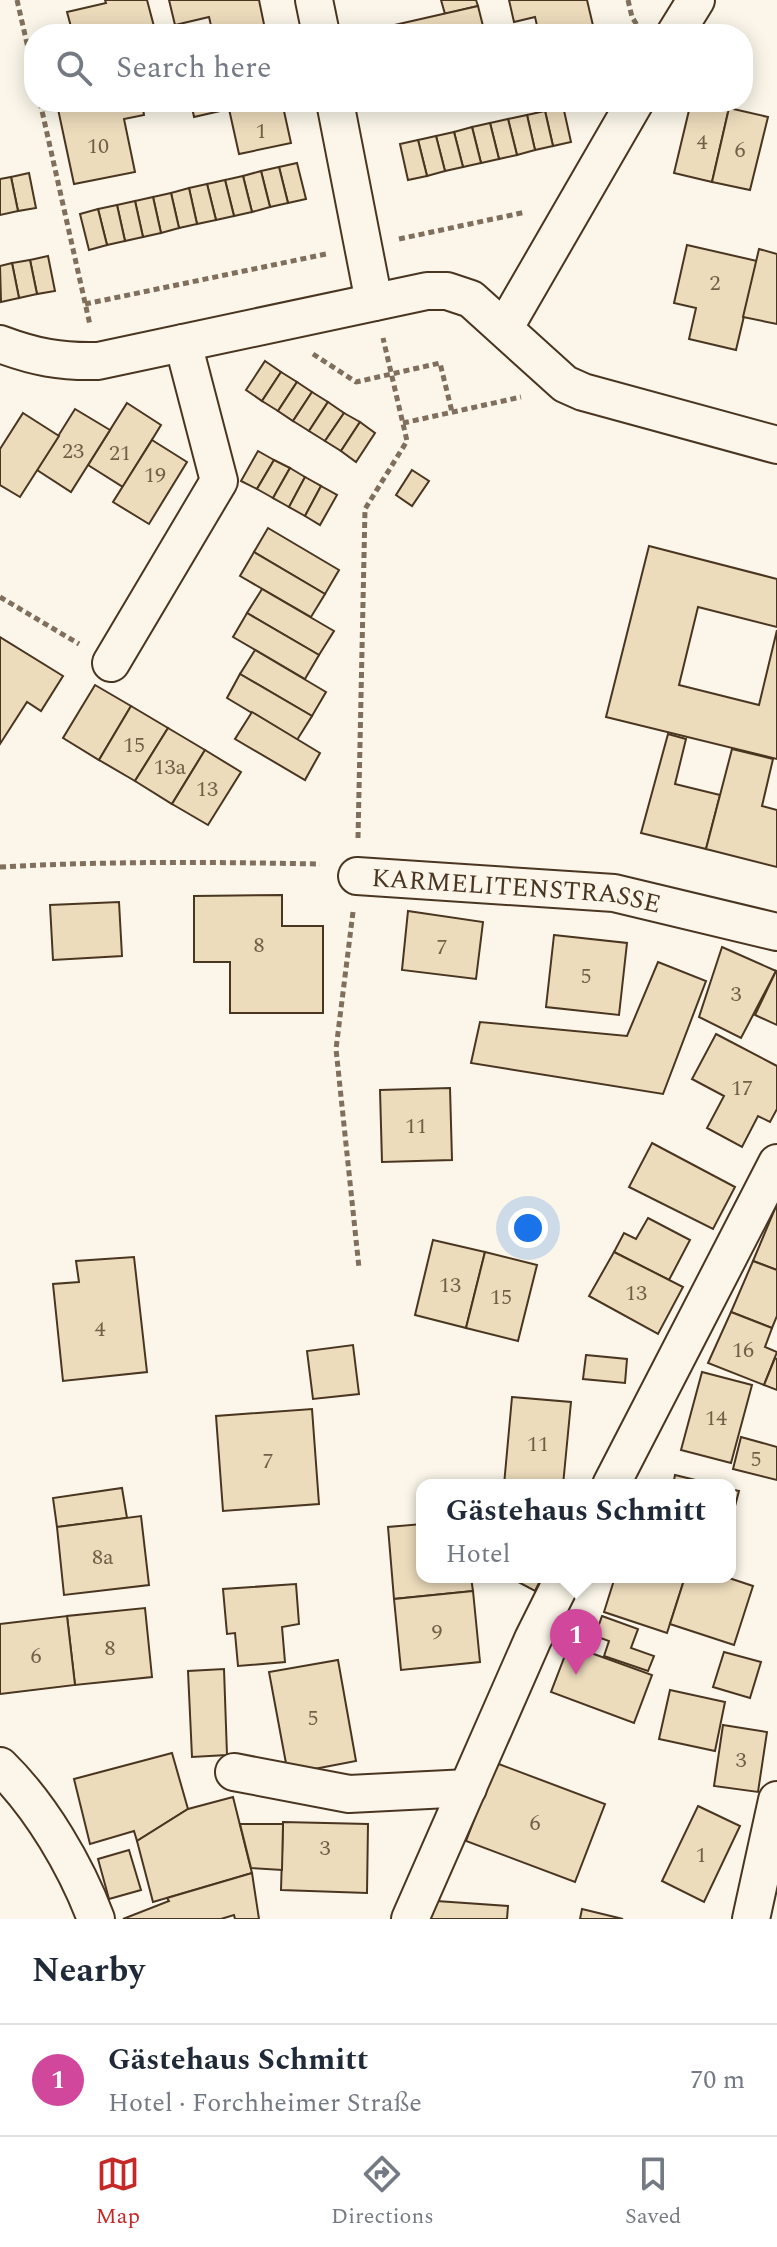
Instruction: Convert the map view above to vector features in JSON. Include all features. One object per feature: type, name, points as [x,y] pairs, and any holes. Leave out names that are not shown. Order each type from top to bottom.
[{"type":"street","points":[[314,0],[319,24]]},
{"type":"street","points":[[681,24],[696,0]]},
{"type":"street","points":[[337,112],[374,302]]},
{"type":"street","points":[[505,327],[629,112]]},
{"type":"street","points":[[0,344],[63,362],[98,361],[427,291],[447,291],[471,299],[565,384],[583,392],[777,445]]},
{"type":"street","points":[[111,663],[219,481],[183,343]]},
{"type":"street","name":"KARMELITENSTRASSE","points":[[357,871],[614,893],[777,932]]},
{"type":"street","points":[[614,1479],[777,1163]]},
{"type":"street","points":[[410,1919],[533,1639],[561,1583]]},
{"type":"street","points":[[0,1766],[49,1827],[82,1884],[96,1919]]},
{"type":"street","points":[[234,1772],[349,1794],[468,1788]]},
{"type":"street","points":[[751,1919],[777,1800]]},
{"type":"path","points":[[17,0],[24,30]]},
{"type":"path","points":[[628,0],[637,24]]},
{"type":"path","points":[[42,112],[98,361]]},
{"type":"path","points":[[0,867],[158,861],[357,871],[365,509],[407,441],[374,302]]},
{"type":"path","points":[[294,319],[300,346],[356,382],[440,363],[452,412]]},
{"type":"path","points":[[403,423],[521,397]]},
{"type":"path","points":[[0,597],[111,663]]},
{"type":"path","name":"KARMELITENSTRASSE","points":[[357,871],[336,1049],[359,1268]]},
{"type":"building","points":[[105,0],[147,0],[153,24],[70,24],[67,12],[106,3]]},
{"type":"building","points":[[169,0],[259,0],[264,24],[211,24],[209,17],[175,24]]},
{"type":"building","points":[[441,0],[476,0],[478,6],[445,14]]},
{"type":"building","points":[[509,0],[587,0],[593,24],[537,24],[535,17],[514,22]]},
{"type":"building","points":[[478,6],[482,24],[399,24]]},
{"type":"building","points":[[59,112],[144,112],[144,115],[124,119],[135,172],[74,184]]},
{"type":"building","points":[[193,112],[216,112],[194,117]]},
{"type":"building","points":[[230,112],[284,112],[291,143],[239,154]]},
{"type":"building","points":[[545,112],[564,112],[571,142],[553,146]]},
{"type":"building","points":[[545,112],[553,146],[535,150],[527,115]]},
{"type":"building","points":[[689,112],[728,112],[712,182],[674,173]]},
{"type":"building","points":[[728,112],[768,117],[750,190],[712,182]]},
{"type":"building","points":[[527,115],[535,150],[517,155],[508,119]]},
{"type":"building","points":[[508,119],[517,155],[499,159],[490,123]]},
{"type":"building","points":[[490,123],[499,159],[481,163],[472,127]]},
{"type":"building","points":[[472,127],[481,163],[463,167],[454,132]]},
{"type":"building","points":[[454,132],[463,167],[445,171],[436,136]]},
{"type":"building","points":[[436,136],[445,171],[427,176],[418,140]]},
{"type":"building","points":[[418,140],[427,176],[408,180],[400,144]]},
{"type":"building","points":[[297,163],[306,199],[288,203],[279,167]]},
{"type":"building","points":[[279,167],[288,203],[270,207],[261,171]]},
{"type":"building","points":[[261,171],[270,207],[252,212],[243,176]]},
{"type":"building","points":[[29,173],[36,208],[18,211],[11,177]]},
{"type":"building","points":[[243,176],[252,212],[234,216],[225,180]]},
{"type":"building","points":[[11,177],[18,211],[0,215],[0,179]]},
{"type":"building","points":[[225,180],[234,216],[216,220],[207,184]]},
{"type":"building","points":[[207,184],[216,220],[197,224],[189,188]]},
{"type":"building","points":[[189,188],[197,224],[179,228],[171,193]]},
{"type":"building","points":[[171,193],[179,228],[161,233],[153,197]]},
{"type":"building","points":[[153,197],[161,233],[143,237],[135,201]]},
{"type":"building","points":[[135,201],[143,237],[125,241],[117,205]]},
{"type":"building","points":[[117,205],[125,241],[107,245],[98,209]]},
{"type":"building","points":[[98,209],[107,245],[89,250],[80,214]]},
{"type":"building","points":[[687,245],[757,261],[736,350],[689,339],[696,308],[674,303]]},
{"type":"building","points":[[759,249],[777,254],[777,324],[743,317]]},
{"type":"building","points":[[48,256],[55,291],[37,294],[30,260]]},
{"type":"building","points":[[30,260],[37,294],[19,298],[12,263]]},
{"type":"building","points":[[12,263],[19,298],[1,302],[0,266]]},
{"type":"building","points":[[265,361],[281,372],[262,401],[246,390]]},
{"type":"building","points":[[281,372],[297,382],[278,411],[262,401]]},
{"type":"building","points":[[297,382],[312,392],[293,421],[278,411]]},
{"type":"building","points":[[312,392],[328,402],[309,431],[293,421]]},
{"type":"building","points":[[328,402],[344,413],[325,441],[309,431]]},
{"type":"building","points":[[127,403],[161,425],[123,487],[88,465]]},
{"type":"building","points":[[75,409],[110,430],[71,492],[37,470]]},
{"type":"building","points":[[23,413],[59,436],[20,497],[0,485],[0,449]]},
{"type":"building","points":[[344,413],[360,422],[341,451],[325,441]]},
{"type":"building","points":[[360,422],[375,433],[356,462],[341,451]]},
{"type":"building","points":[[152,440],[187,462],[149,524],[113,502]]},
{"type":"building","points":[[258,451],[274,460],[257,489],[241,481]]},
{"type":"building","points":[[274,460],[290,468],[273,498],[257,489]]},
{"type":"building","points":[[290,468],[305,477],[289,507],[273,498]]},
{"type":"building","points":[[412,470],[429,481],[412,506],[396,495]]},
{"type":"building","points":[[305,477],[321,486],[305,516],[289,507]]},
{"type":"building","points":[[321,486],[337,495],[320,525],[305,516]]},
{"type":"building","points":[[268,528],[339,570],[325,594],[254,552]]},
{"type":"building","points":[[649,546],[777,579],[777,627],[698,607],[679,685],[759,705],[777,630],[777,759],[606,717]]},
{"type":"building","points":[[254,552],[325,594],[311,617],[240,576]]},
{"type":"building","points":[[262,589],[334,631],[319,655],[247,613]]},
{"type":"building","points":[[247,613],[319,655],[305,679],[233,637]]},
{"type":"building","points":[[0,637],[63,676],[41,711],[27,702],[0,744]]},
{"type":"building","points":[[255,650],[326,692],[312,716],[240,674]]},
{"type":"building","points":[[240,674],[312,716],[297,740],[227,698]]},
{"type":"building","points":[[95,685],[131,706],[99,760],[63,738]]},
{"type":"building","points":[[131,706],[168,728],[135,781],[99,760]]},
{"type":"building","points":[[252,712],[320,753],[305,780],[235,739]]},
{"type":"building","points":[[168,728],[205,750],[172,804],[135,781]]},
{"type":"building","points":[[668,734],[686,739],[675,784],[720,795],[706,849],[641,833]]},
{"type":"building","points":[[732,749],[773,759],[762,806],[777,810],[777,867],[706,849]]},
{"type":"building","points":[[205,750],[241,772],[208,825],[172,804]]},
{"type":"building","points":[[282,895],[282,926],[323,926],[323,1013],[230,1013],[230,962],[194,962],[194,896]]},
{"type":"building","points":[[119,902],[122,956],[53,960],[50,905]]},
{"type":"building","points":[[408,911],[483,922],[476,979],[402,970]]},
{"type":"building","points":[[554,935],[627,943],[619,1015],[546,1007]]},
{"type":"building","points":[[722,947],[776,971],[741,1038],[699,1017]]},
{"type":"building","points":[[658,962],[706,981],[663,1094],[471,1063],[480,1022],[627,1036]]},
{"type":"building","points":[[777,972],[777,1025],[755,1015]]},
{"type":"building","points":[[716,1034],[777,1066],[777,1109],[770,1122],[758,1116],[742,1147],[707,1128],[724,1096],[692,1079]]},
{"type":"building","points":[[450,1088],[452,1160],[382,1162],[380,1090]]},
{"type":"building","points":[[652,1143],[735,1187],[713,1229],[629,1187]]},
{"type":"building","points":[[777,1204],[777,1270],[753,1261]]},
{"type":"building","points":[[648,1218],[690,1240],[669,1280],[614,1252],[624,1233],[636,1239]]},
{"type":"building","points":[[433,1240],[485,1252],[466,1328],[415,1315]]},
{"type":"building","points":[[485,1252],[537,1265],[518,1341],[466,1328]]},
{"type":"building","points":[[614,1252],[683,1287],[658,1334],[589,1296]]},
{"type":"building","points":[[134,1257],[147,1372],[63,1381],[53,1284],[79,1282],[76,1261]]},
{"type":"building","points":[[753,1261],[777,1270],[777,1316],[772,1328],[731,1312]]},
{"type":"building","points":[[731,1312],[772,1328],[765,1347],[777,1352],[764,1385],[708,1363]]},
{"type":"building","points":[[353,1345],[359,1394],[313,1399],[307,1351]]},
{"type":"building","points":[[586,1355],[627,1359],[625,1383],[583,1379]]},
{"type":"building","points":[[777,1359],[777,1390],[764,1385]]},
{"type":"building","points":[[702,1372],[752,1385],[731,1463],[681,1450]]},
{"type":"building","points":[[512,1397],[571,1402],[564,1479],[505,1479]]},
{"type":"building","points":[[312,1409],[319,1504],[223,1511],[216,1416]]},
{"type":"building","points":[[741,1437],[777,1447],[777,1480],[733,1469]]},
{"type":"building","points":[[122,1488],[127,1518],[57,1527],[53,1498]]},
{"type":"building","points":[[141,1516],[149,1585],[64,1595],[57,1527]]},
{"type":"building","points":[[416,1525],[416,1583],[472,1583],[473,1591],[394,1599],[388,1527]]},
{"type":"building","points":[[736,1580],[753,1586],[734,1645],[670,1624],[683,1583],[736,1583]]},
{"type":"building","points":[[520,1583],[539,1583],[535,1591]]},
{"type":"building","points":[[613,1583],[683,1583],[667,1633],[604,1612]]},
{"type":"building","points":[[296,1584],[299,1624],[282,1627],[285,1662],[238,1666],[235,1633],[227,1634],[223,1589]]},
{"type":"building","points":[[473,1591],[480,1662],[401,1670],[394,1599]]},
{"type":"building","points":[[145,1608],[152,1677],[75,1685],[67,1616]]},
{"type":"building","points":[[67,1616],[75,1685],[0,1694],[0,1624]]},
{"type":"building","points":[[602,1616],[638,1629],[631,1648],[654,1656],[648,1671],[604,1656],[609,1641],[595,1636]]},
{"type":"building","points":[[569,1645],[652,1675],[634,1723],[551,1692]]},
{"type":"building","points":[[724,1652],[761,1662],[750,1698],[713,1687]]},
{"type":"building","points":[[338,1660],[356,1761],[288,1774],[269,1672]]},
{"type":"building","points":[[224,1669],[227,1755],[192,1757],[188,1671]]},
{"type":"building","points":[[670,1690],[725,1702],[715,1751],[659,1739]]},
{"type":"building","points":[[723,1725],[767,1732],[758,1792],[714,1786]]},
{"type":"building","points":[[172,1753],[188,1809],[137,1841],[134,1831],[90,1844],[74,1779]]},
{"type":"building","points":[[496,1763],[605,1804],[575,1882],[466,1841]]},
{"type":"building","points":[[233,1797],[252,1873],[153,1902],[137,1841],[188,1809]]},
{"type":"building","points":[[698,1806],[740,1826],[704,1902],[662,1881]]},
{"type":"building","points":[[283,1822],[368,1824],[367,1893],[281,1890]]},
{"type":"building","points":[[240,1824],[283,1824],[282,1870],[251,1868]]},
{"type":"building","points":[[129,1850],[141,1890],[109,1899],[98,1859]]},
{"type":"building","points":[[252,1873],[259,1919],[235,1919],[234,1915],[221,1919],[123,1919],[169,1901],[167,1898]]},
{"type":"building","points":[[422,1900],[508,1906],[507,1919],[421,1919]]},
{"type":"building","points":[[582,1909],[623,1919],[580,1919]]},
{"type":"place","name":"Gästehaus Schmitt","points":[[576,1675]]}]
